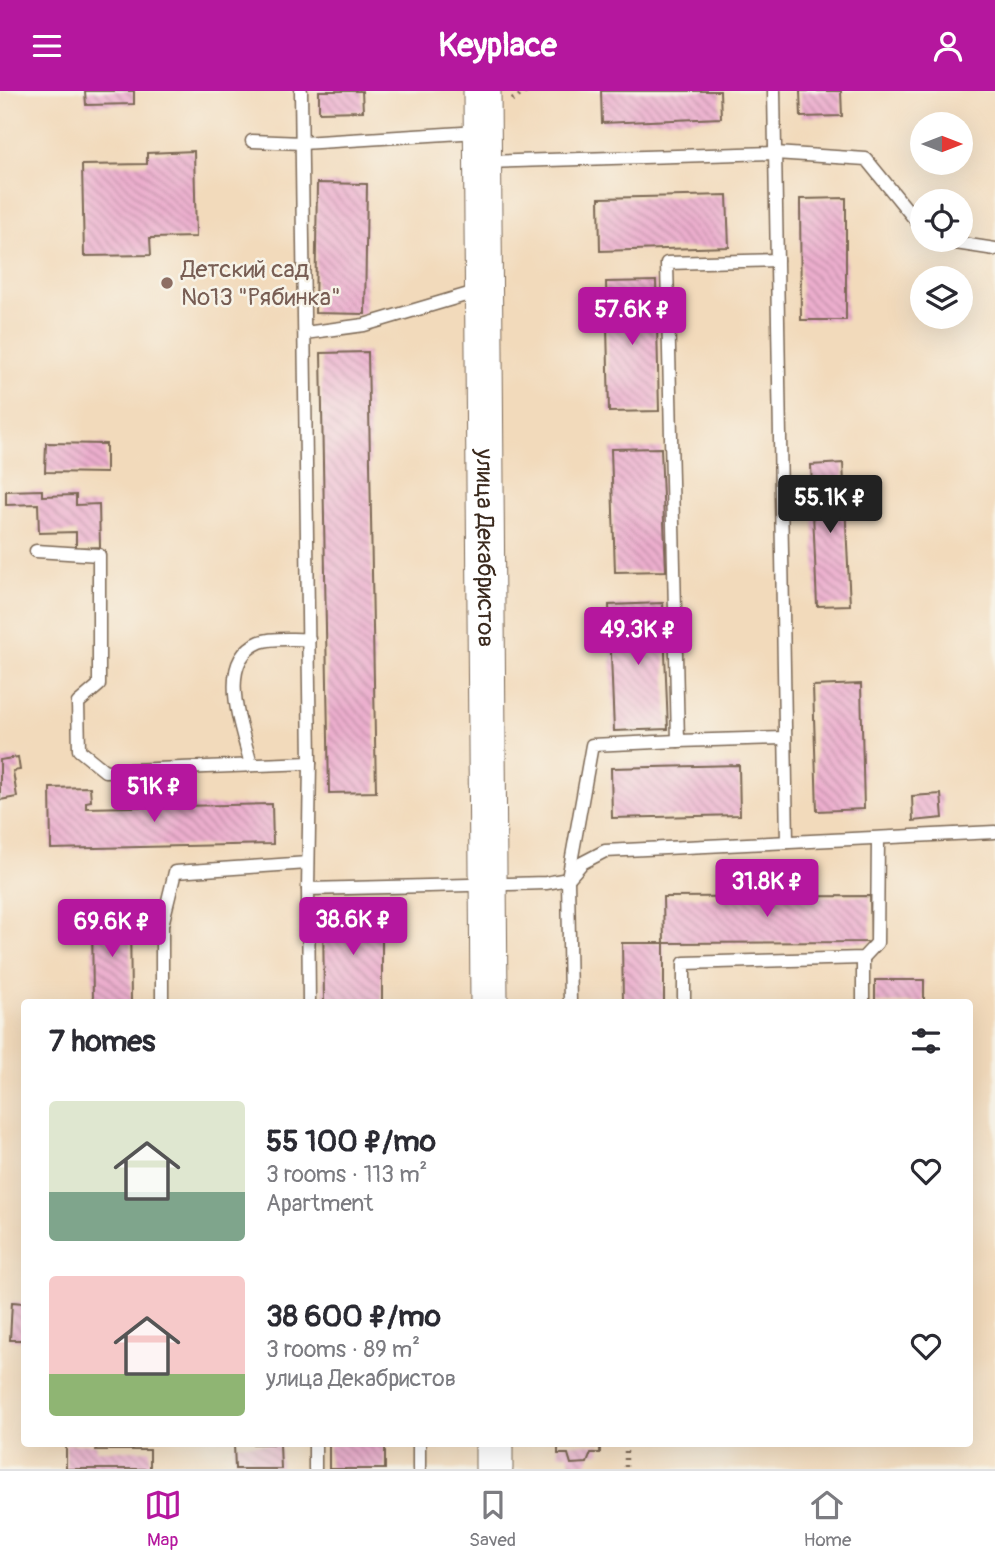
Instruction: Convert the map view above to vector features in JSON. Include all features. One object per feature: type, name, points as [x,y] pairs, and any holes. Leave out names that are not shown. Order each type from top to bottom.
[{"type":"main road","name":"улица Декабристов","points":[[482,91],[489,999]]},
{"type":"main road","points":[[494,1447],[494,1469]]},
{"type":"lane","points":[[301,91],[309,639],[309,999]]},
{"type":"lane","points":[[774,91],[787,842]]},
{"type":"lane","points":[[252,141],[775,153],[866,159],[910,213]]},
{"type":"lane","points":[[973,246],[995,249]]},
{"type":"lane","points":[[678,741],[667,263],[777,260]]},
{"type":"lane","points":[[305,333],[364,325],[483,290]]},
{"type":"lane","points":[[36,551],[99,555],[99,685],[78,703],[79,750],[105,771],[310,763]]},
{"type":"lane","points":[[251,765],[235,705],[236,663],[247,650],[262,641],[309,639]]},
{"type":"lane","points":[[570,999],[568,879],[592,745],[785,738]]},
{"type":"lane","points":[[308,889],[547,883],[568,879],[582,863],[605,851],[995,832]]},
{"type":"lane","points":[[863,999],[863,958],[877,943],[878,839]]},
{"type":"lane","points":[[162,999],[162,925],[175,871],[308,863]]},
{"type":"lane","points":[[684,999],[684,963],[863,958]]},
{"type":"lane","points":[[315,1447],[315,1469]]},
{"type":"lane","points":[[419,1447],[419,1469]]},
{"type":"path","points":[[626,1447],[626,1469]]},
{"type":"building","points":[[85,91],[134,91],[134,104],[86,105]]},
{"type":"building","points":[[319,91],[362,91],[363,111],[319,112]]},
{"type":"building","points":[[601,91],[720,91],[721,118],[602,123]]},
{"type":"building","points":[[800,91],[841,91],[842,116],[801,117]]},
{"type":"building","points":[[194,151],[196,237],[150,238],[151,255],[84,256],[82,165],[147,164],[147,153]]},
{"type":"building","points":[[317,183],[367,184],[365,314],[315,313]]},
{"type":"building","points":[[727,195],[729,247],[600,251],[599,198]]},
{"type":"building","points":[[846,198],[846,320],[801,320],[800,199]]},
{"type":"building","points":[[656,281],[659,411],[609,412],[606,282]]},
{"type":"building","points":[[368,352],[376,792],[329,793],[321,353]]},
{"type":"building","points":[[46,443],[106,444],[106,473],[45,472]]},
{"type":"building","points":[[661,448],[666,571],[615,572],[611,449]]},
{"type":"building","points":[[843,463],[850,605],[817,606],[811,465]]},
{"type":"building","points":[[42,490],[42,496],[76,495],[76,505],[99,504],[100,547],[76,548],[76,532],[39,533],[38,504],[6,505],[6,491]]},
{"type":"building","points":[[663,603],[668,729],[614,731],[609,605]]},
{"type":"building","points":[[861,684],[864,809],[817,811],[813,686]]},
{"type":"building","points":[[18,757],[20,770],[13,771],[17,797],[0,800],[0,760]]},
{"type":"building","points":[[739,765],[740,815],[612,818],[611,768]]},
{"type":"building","points":[[90,787],[91,801],[86,802],[86,808],[272,804],[273,844],[51,849],[50,788]]},
{"type":"building","points":[[941,794],[943,818],[913,821],[912,796]]},
{"type":"building","points":[[870,896],[871,942],[664,943],[663,897]]},
{"type":"building","points":[[323,911],[382,911],[382,999],[324,999]]},
{"type":"building","points":[[130,915],[131,999],[93,999],[92,916]]},
{"type":"building","points":[[622,943],[664,943],[664,999],[623,999]]},
{"type":"building","points":[[875,980],[924,980],[924,999],[875,999]]},
{"type":"building","points":[[12,1302],[21,1303],[21,1340],[10,1340]]},
{"type":"building","points":[[66,1447],[150,1450],[150,1469],[66,1469]]},
{"type":"building","points":[[234,1447],[280,1447],[281,1469],[235,1469]]},
{"type":"building","points":[[329,1447],[385,1447],[385,1469],[329,1469]]},
{"type":"building","points":[[558,1447],[600,1447],[600,1453],[591,1453],[587,1463],[571,1464],[568,1454],[558,1454]]},
{"type":"place","name":"Детский сад №13 \"Рябинка\"","points":[[167,283]]}]
